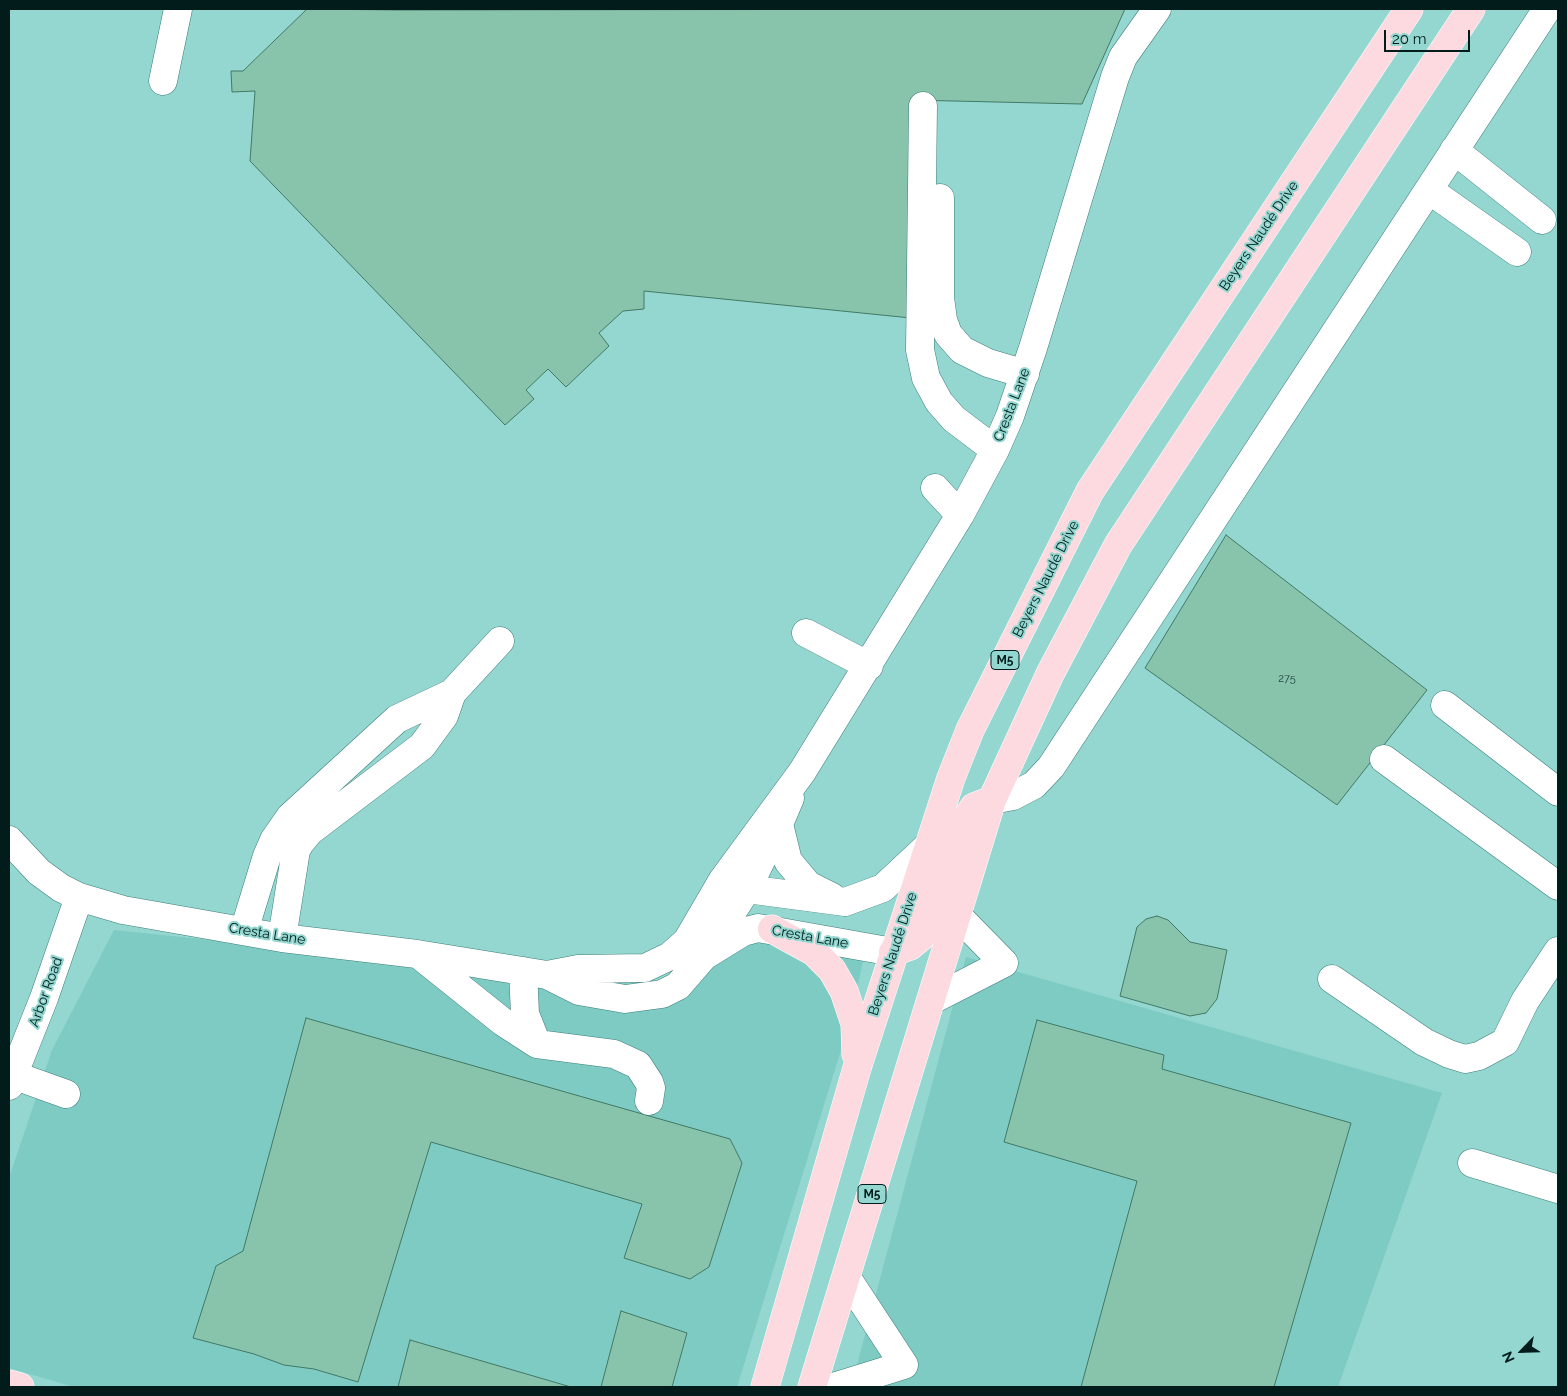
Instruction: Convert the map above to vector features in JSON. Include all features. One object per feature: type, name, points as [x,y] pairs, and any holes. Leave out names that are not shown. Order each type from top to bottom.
[{"type":"main road","name":"Beyers Naudé Drive","points":[[765,1387],[857,1068],[893,952],[951,778],[970,730],[1090,491],[1409,9]]},
{"type":"main road","name":"M5","points":[[812,1387],[847,1278],[992,800],[1050,674],[1118,545],[1471,9]]},
{"type":"main road","points":[[893,952],[910,946],[921,936],[929,922],[954,836],[959,826],[974,807],[992,800]]},
{"type":"main road","points":[[772,929],[814,952],[838,980],[855,1024],[857,1068]]},
{"type":"main road","points":[[9,1384],[20,1387]]},
{"type":"street","points":[[162,81],[178,9]]},
{"type":"street","name":"Cresta Lane","points":[[704,956],[734,885],[960,515],[995,450],[1025,374],[1115,77],[1131,45],[1157,9]]},
{"type":"street","points":[[992,800],[1013,796],[1034,785],[1051,767],[1546,9]]},
{"type":"street","points":[[995,450],[954,419],[939,402],[926,378],[920,350],[932,106],[940,298],[943,320],[948,334],[962,350],[988,363],[1025,374]]},
{"type":"street","points":[[1454,150],[1542,220]]},
{"type":"street","points":[[1429,190],[1517,252]]},
{"type":"street","points":[[935,488],[960,515]]},
{"type":"street","points":[[806,633],[869,666]]},
{"type":"street","points":[[244,930],[262,868],[274,840],[290,817],[337,776],[373,763],[410,732],[422,707],[452,693],[500,641]]},
{"type":"street","points":[[282,938],[296,850],[300,843],[310,831],[422,746],[444,716],[452,693]]},
{"type":"street","points":[[1445,705],[1558,792]]},
{"type":"street","points":[[1384,758],[1558,886]]},
{"type":"street","name":"Cresta Lane","points":[[535,973],[578,969],[633,969],[657,964],[670,956],[687,941],[734,885],[779,824],[802,772]]},
{"type":"street","points":[[779,824],[788,861],[808,885],[845,902]]},
{"type":"street","name":"Cresta Lane","points":[[9,840],[39,872],[79,897],[122,910],[282,938],[417,954],[535,973],[579,991],[625,999],[662,994],[678,986],[704,956],[743,932],[758,928],[893,952]]},
{"type":"street","points":[[734,885],[845,902],[883,888],[929,845]]},
{"type":"street","name":"Arbor Road","points":[[11,1081],[44,998],[79,897]]},
{"type":"street","points":[[932,1000],[1004,963],[957,916]]},
{"type":"street","points":[[1332,979],[1424,1042],[1449,1054],[1465,1059],[1479,1056],[1504,1042],[1524,1001],[1558,951]]},
{"type":"street","points":[[417,954],[503,1022],[537,1044],[600,1052],[630,1061],[644,1071],[651,1088],[649,1101]]},
{"type":"street","points":[[535,973],[524,1014],[537,1044]]},
{"type":"street","points":[[11,1081],[66,1094]]},
{"type":"street","points":[[1472,1164],[1558,1189]]},
{"type":"street","points":[[833,1387],[904,1365],[847,1278]]},
{"type":"shaded area","points":[[757,914],[869,935],[849,1024],[737,1387],[74,1387],[9,1368],[9,1178],[52,1050],[114,930],[673,988]]},
{"type":"shaded area","points":[[966,957],[1442,1093],[1338,1387],[851,1387]]},
{"type":"building","points":[[307,9],[1125,9],[1082,104],[911,100],[911,318],[644,291],[644,309],[623,311],[599,333],[609,346],[566,387],[548,369],[526,390],[534,399],[505,425],[250,161],[255,91],[232,92],[231,71],[243,71]]},
{"type":"building","points":[[1226,535],[1427,690],[1337,805],[1145,668]]},
{"type":"building","points":[[1157,916],[1168,920],[1190,942],[1227,950],[1217,999],[1206,1013],[1190,1016],[1120,996],[1137,927],[1146,919]]},
{"type":"building","points":[[306,1018],[730,1139],[742,1163],[709,1267],[690,1279],[624,1258],[642,1204],[431,1142],[358,1382],[314,1369],[284,1365],[254,1354],[193,1338],[216,1266],[243,1251]]},
{"type":"building","points":[[1037,1020],[1164,1055],[1162,1069],[1351,1123],[1274,1387],[1081,1387],[1137,1181],[1004,1142]]},
{"type":"building","points":[[621,1311],[687,1333],[672,1387],[601,1387]]},
{"type":"building","points":[[410,1340],[571,1387],[398,1387]]}]
